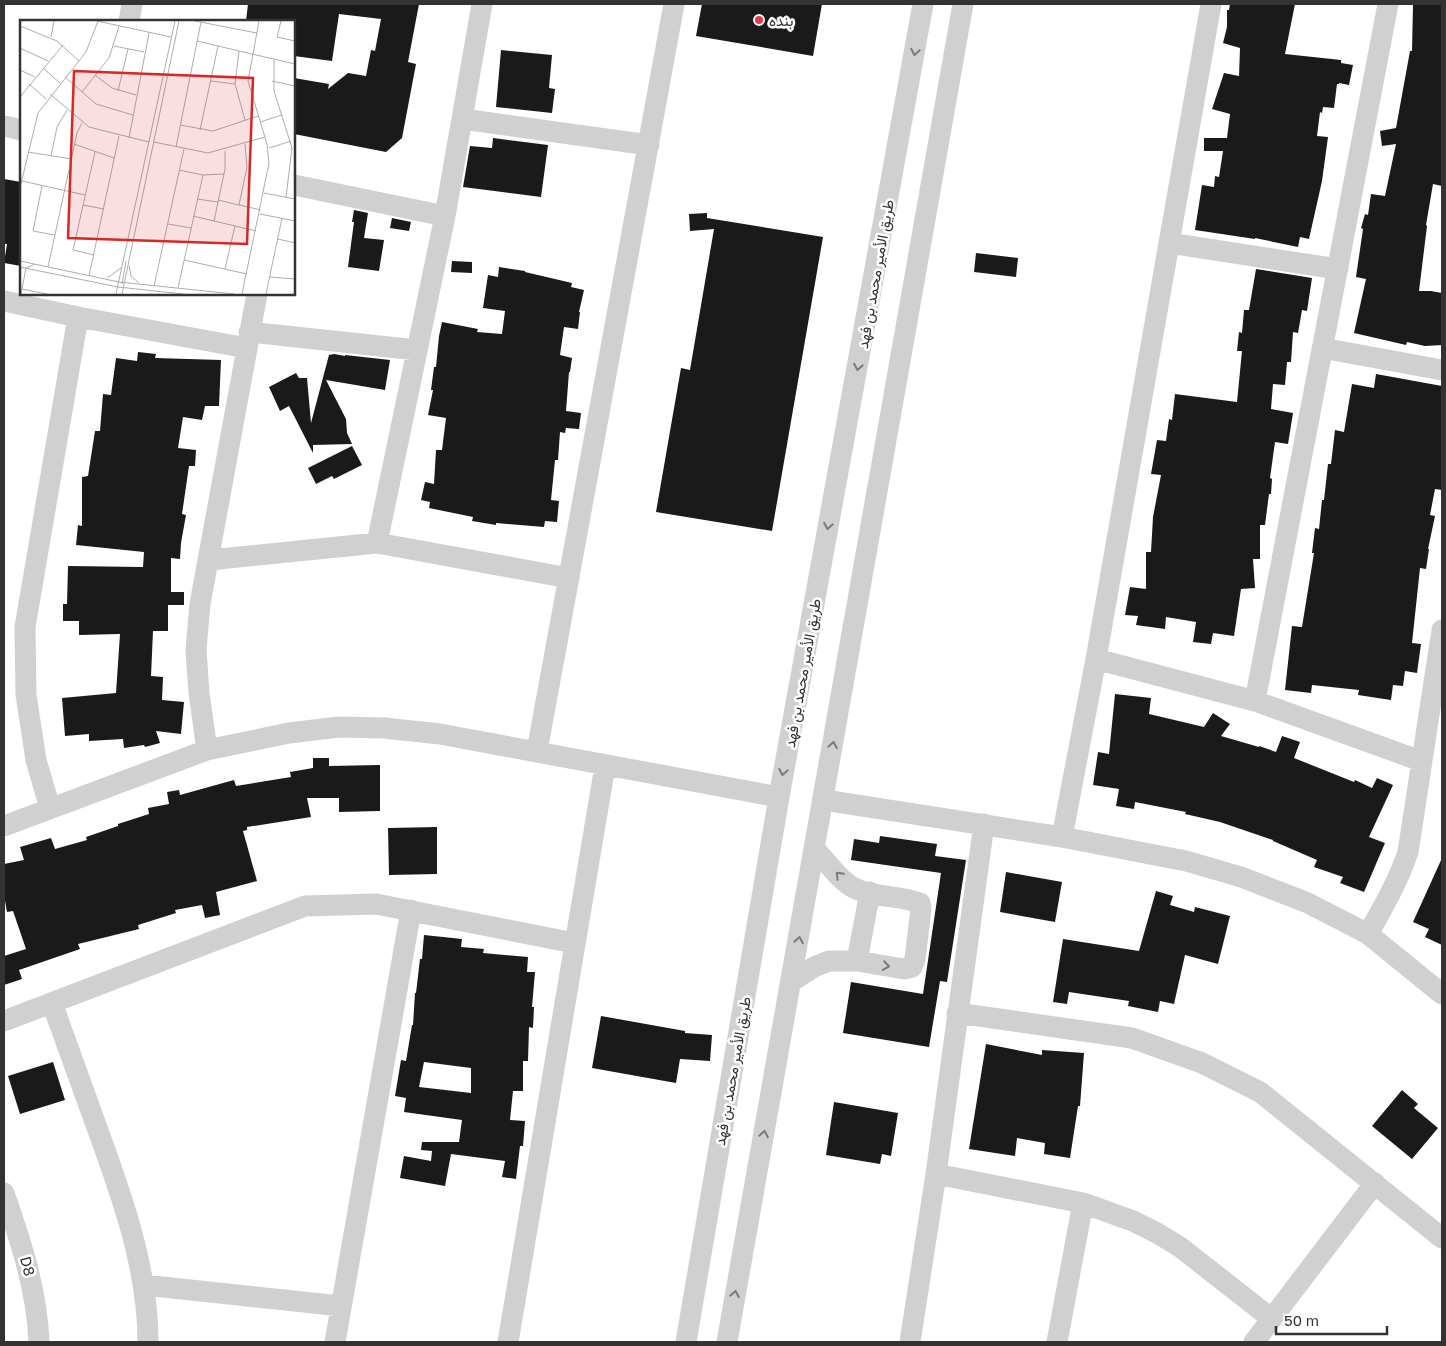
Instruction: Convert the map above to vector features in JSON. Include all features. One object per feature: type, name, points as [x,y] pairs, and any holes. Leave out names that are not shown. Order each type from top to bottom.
[{"type":"street","points":[[129,20],[132,4]]},
{"type":"street","points":[[377,543],[445,216],[482,4]]},
{"type":"street","points":[[537,751],[674,4]]},
{"type":"street","name":"طريق الأمير محمد بن فهد","points":[[686,1342],[779,797],[923,4]]},
{"type":"street","points":[[727,1342],[963,4]]},
{"type":"street","points":[[1062,837],[1096,658],[1211,4]]},
{"type":"street","points":[[1256,701],[1388,4]]},
{"type":"street","points":[[462,119],[649,145]]},
{"type":"street","points":[[4,126],[20,130]]},
{"type":"street","points":[[295,185],[445,216]]},
{"type":"street","points":[[1169,243],[1338,269]]},
{"type":"street","points":[[207,750],[199,693],[196,650],[200,604],[256,295]]},
{"type":"street","points":[[4,301],[78,318],[248,340],[417,350]]},
{"type":"street","points":[[50,808],[36,760],[26,695],[25,627],[78,318]]},
{"type":"street","points":[[1322,348],[1442,370]]},
{"type":"street","points":[[209,560],[377,543],[569,578]]},
{"type":"street","points":[[1368,934],[1393,890],[1408,852],[1421,760],[1442,637]]},
{"type":"street","points":[[1096,658],[1256,701],[1421,760]]},
{"type":"street","points":[[4,826],[207,750],[289,733],[339,728],[384,728],[440,734],[779,797]]},
{"type":"street","points":[[508,1342],[605,766]]},
{"type":"street","points":[[824,800],[1062,837],[1186,862],[1241,876],[1308,903],[1368,934],[1442,994]]},
{"type":"street","points":[[910,1342],[936,1174],[984,824]]},
{"type":"street","points":[[791,982],[829,960],[857,961],[904,969],[912,967],[915,959],[922,909],[920,903],[854,888],[843,880],[815,849]]},
{"type":"street","points":[[857,961],[870,892]]},
{"type":"street","points":[[4,1021],[305,906],[376,904],[574,943]]},
{"type":"street","points":[[335,1342],[411,910]]},
{"type":"street","points":[[52,1003],[120,1191],[134,1239],[144,1286],[148,1342]]},
{"type":"street","points":[[957,1013],[1132,1038],[1202,1063],[1260,1092],[1442,1238]]},
{"type":"street","points":[[936,1174],[1083,1203],[1110,1211],[1157,1233],[1180,1247],[1272,1319]]},
{"type":"street","points":[[1254,1342],[1375,1184]]},
{"type":"street","name":"D8","points":[[4,1193],[31,1278],[38,1318],[39,1342]]},
{"type":"street","points":[[1057,1342],[1083,1203]]},
{"type":"street","points":[[144,1286],[341,1306]]},
{"type":"building","points":[[248,4],[419,4],[408,62],[416,64],[402,138],[386,152],[295,134],[295,78],[329,84],[328,89],[348,73],[366,76],[371,50],[375,51],[381,19],[339,14],[332,61],[295,56],[295,20],[246,20]]},
{"type":"building","name":"بنده","points":[[702,4],[822,4],[813,56],[696,36]]},
{"type":"building","points":[[1230,4],[1295,4],[1285,54],[1341,60],[1341,63],[1353,65],[1349,85],[1337,84],[1334,108],[1323,107],[1322,113],[1320,112],[1317,136],[1328,137],[1322,181],[1309,239],[1300,237],[1298,247],[1255,238],[1195,230],[1202,185],[1214,187],[1215,176],[1219,177],[1223,151],[1204,151],[1204,138],[1227,138],[1230,114],[1212,109],[1224,73],[1239,76],[1240,48],[1223,43],[1227,27],[1227,10],[1229,10]]},
{"type":"building","points":[[1413,4],[1442,4],[1442,186],[1433,184],[1426,225],[1419,291],[1442,293],[1442,345],[1425,346],[1407,342],[1406,345],[1354,333],[1366,279],[1356,277],[1363,229],[1361,228],[1365,214],[1368,215],[1371,194],[1385,196],[1396,144],[1382,146],[1380,131],[1396,128],[1410,51],[1412,51]]},
{"type":"building","points":[[501,50],[552,55],[549,88],[555,89],[552,113],[496,107]]},
{"type":"building","points":[[493,138],[548,145],[541,197],[463,187],[470,146],[492,148]]},
{"type":"building","points":[[4,179],[20,182],[20,266],[4,263],[7,244],[4,244]]},
{"type":"building","points":[[354,210],[368,213],[364,238],[384,240],[379,271],[348,267]]},
{"type":"building","points":[[707,213],[707,218],[823,237],[772,531],[656,512],[681,368],[690,370],[714,229],[690,231],[689,214]]},
{"type":"building","points":[[392,218],[411,222],[409,231],[390,228]]},
{"type":"building","points":[[976,253],[1018,258],[1016,277],[974,272]]},
{"type":"building","points":[[452,261],[472,262],[472,273],[451,272]]},
{"type":"building","points":[[499,267],[525,271],[572,283],[571,287],[584,290],[579,312],[578,329],[564,327],[560,355],[572,358],[566,411],[581,413],[579,429],[566,428],[565,433],[560,432],[558,460],[555,460],[551,500],[559,501],[557,522],[545,521],[544,527],[496,523],[496,525],[472,521],[473,517],[429,508],[430,502],[421,500],[425,482],[434,484],[436,450],[442,450],[446,418],[428,415],[442,322],[478,329],[477,332],[502,334],[505,311],[483,308],[488,275],[498,277]]},
{"type":"building","points":[[1256,269],[1312,278],[1307,311],[1302,310],[1298,333],[1293,332],[1291,362],[1287,362],[1285,385],[1273,384],[1271,409],[1293,413],[1288,444],[1275,442],[1270,478],[1272,479],[1271,494],[1269,494],[1265,525],[1260,525],[1260,559],[1253,559],[1255,588],[1241,589],[1234,636],[1213,633],[1211,644],[1193,642],[1196,622],[1166,617],[1165,629],[1136,625],[1138,616],[1125,615],[1130,587],[1146,589],[1146,552],[1151,552],[1153,517],[1161,475],[1151,474],[1157,440],[1166,441],[1169,419],[1172,420],[1175,394],[1237,402],[1242,351],[1237,351],[1239,332],[1242,333],[1244,310],[1249,310]]},
{"type":"building","points":[[138,352],[156,354],[155,358],[221,360],[219,406],[205,406],[202,420],[183,417],[178,448],[196,450],[195,466],[189,466],[182,514],[186,515],[180,559],[171,558],[171,592],[184,592],[184,605],[168,605],[168,631],[153,631],[151,676],[163,677],[162,700],[184,702],[181,734],[156,731],[160,743],[145,747],[144,745],[124,748],[123,739],[89,741],[89,734],[65,736],[62,698],[116,693],[120,634],[79,635],[79,621],[63,621],[63,604],[67,604],[68,566],[143,567],[144,552],[76,545],[78,525],[82,526],[82,477],[88,476],[95,431],[100,431],[103,394],[111,395],[116,358],[137,361]]},
{"type":"building","points":[[329,355],[390,360],[385,390],[326,380],[346,419],[347,433],[352,444],[313,445],[313,453],[289,406],[280,411],[269,387],[296,373],[299,378],[307,378],[311,423]]},
{"type":"building","points":[[1376,374],[1442,386],[1442,490],[1435,489],[1430,515],[1435,516],[1426,569],[1420,568],[1412,643],[1421,644],[1417,673],[1405,671],[1403,686],[1393,685],[1391,700],[1358,695],[1359,690],[1312,685],[1311,693],[1285,690],[1292,626],[1302,627],[1314,553],[1312,553],[1315,528],[1319,529],[1322,500],[1324,500],[1328,464],[1331,464],[1335,430],[1344,432],[1352,384],[1374,388]]},
{"type":"building","points":[[352,446],[362,465],[334,479],[332,476],[316,484],[308,468]]},
{"type":"building","points":[[1115,694],[1151,698],[1149,714],[1204,727],[1213,713],[1230,724],[1221,736],[1276,752],[1282,736],[1300,742],[1294,758],[1372,788],[1377,778],[1393,785],[1369,837],[1385,843],[1364,892],[1340,883],[1343,877],[1314,867],[1317,860],[1273,840],[1220,822],[1185,814],[1186,812],[1135,802],[1134,809],[1116,806],[1119,789],[1093,785],[1098,752],[1109,754]]},
{"type":"building","points":[[313,758],[329,758],[329,766],[380,765],[380,811],[339,812],[339,798],[307,798],[311,817],[247,827],[247,830],[243,831],[257,881],[216,892],[220,915],[205,918],[202,905],[175,910],[176,913],[138,925],[139,929],[78,944],[80,949],[19,970],[22,979],[4,985],[4,956],[26,949],[13,911],[7,912],[4,895],[4,864],[24,860],[20,847],[51,838],[55,849],[87,840],[86,837],[149,814],[148,808],[169,804],[167,792],[179,790],[180,795],[234,780],[236,786],[291,777],[290,772],[313,768]]},
{"type":"building","points":[[437,827],[437,874],[389,875],[388,828]]},
{"type":"building","points":[[880,836],[937,844],[935,856],[966,860],[947,982],[940,981],[929,1047],[843,1033],[851,982],[923,994],[941,873],[851,860],[854,839],[879,843]]},
{"type":"building","points":[[1442,858],[1442,945],[1425,937],[1429,929],[1413,922]]},
{"type":"building","points":[[1006,872],[1062,882],[1055,922],[1000,912]]},
{"type":"building","points":[[1156,891],[1173,896],[1170,905],[1194,912],[1195,907],[1230,916],[1218,964],[1185,955],[1174,1004],[1160,1001],[1158,1012],[1128,1006],[1129,1001],[1069,992],[1067,1004],[1053,1002],[1063,939],[1139,951]]},
{"type":"building","points":[[424,935],[462,939],[461,947],[484,949],[483,953],[528,957],[527,972],[535,972],[532,1007],[534,1007],[533,1028],[529,1027],[528,1061],[523,1061],[523,1091],[513,1091],[510,1120],[525,1121],[523,1146],[520,1146],[516,1179],[502,1177],[505,1161],[451,1154],[445,1186],[400,1178],[404,1156],[431,1161],[432,1151],[421,1150],[422,1142],[459,1142],[462,1120],[404,1112],[406,1098],[395,1096],[401,1060],[406,1061],[413,1025],[420,959],[422,959]],"holes":[[[424,1062],[471,1068],[471,1093],[419,1087]]]},
{"type":"building","points":[[601,1016],[685,1031],[685,1033],[712,1035],[710,1061],[680,1059],[676,1083],[592,1068]]},
{"type":"building","points":[[986,1044],[1042,1055],[1042,1050],[1084,1053],[1080,1106],[1078,1106],[1070,1158],[1044,1154],[1045,1143],[1017,1138],[1015,1156],[969,1149]]},
{"type":"building","points":[[53,1062],[65,1100],[20,1114],[8,1076]]},
{"type":"building","points":[[1402,1090],[1418,1104],[1414,1108],[1438,1128],[1412,1159],[1372,1126]]},
{"type":"building","points":[[834,1102],[898,1113],[891,1156],[882,1154],[880,1164],[826,1155]]},
{"type":"place","name":"بنده","points":[[759,20]]}]
